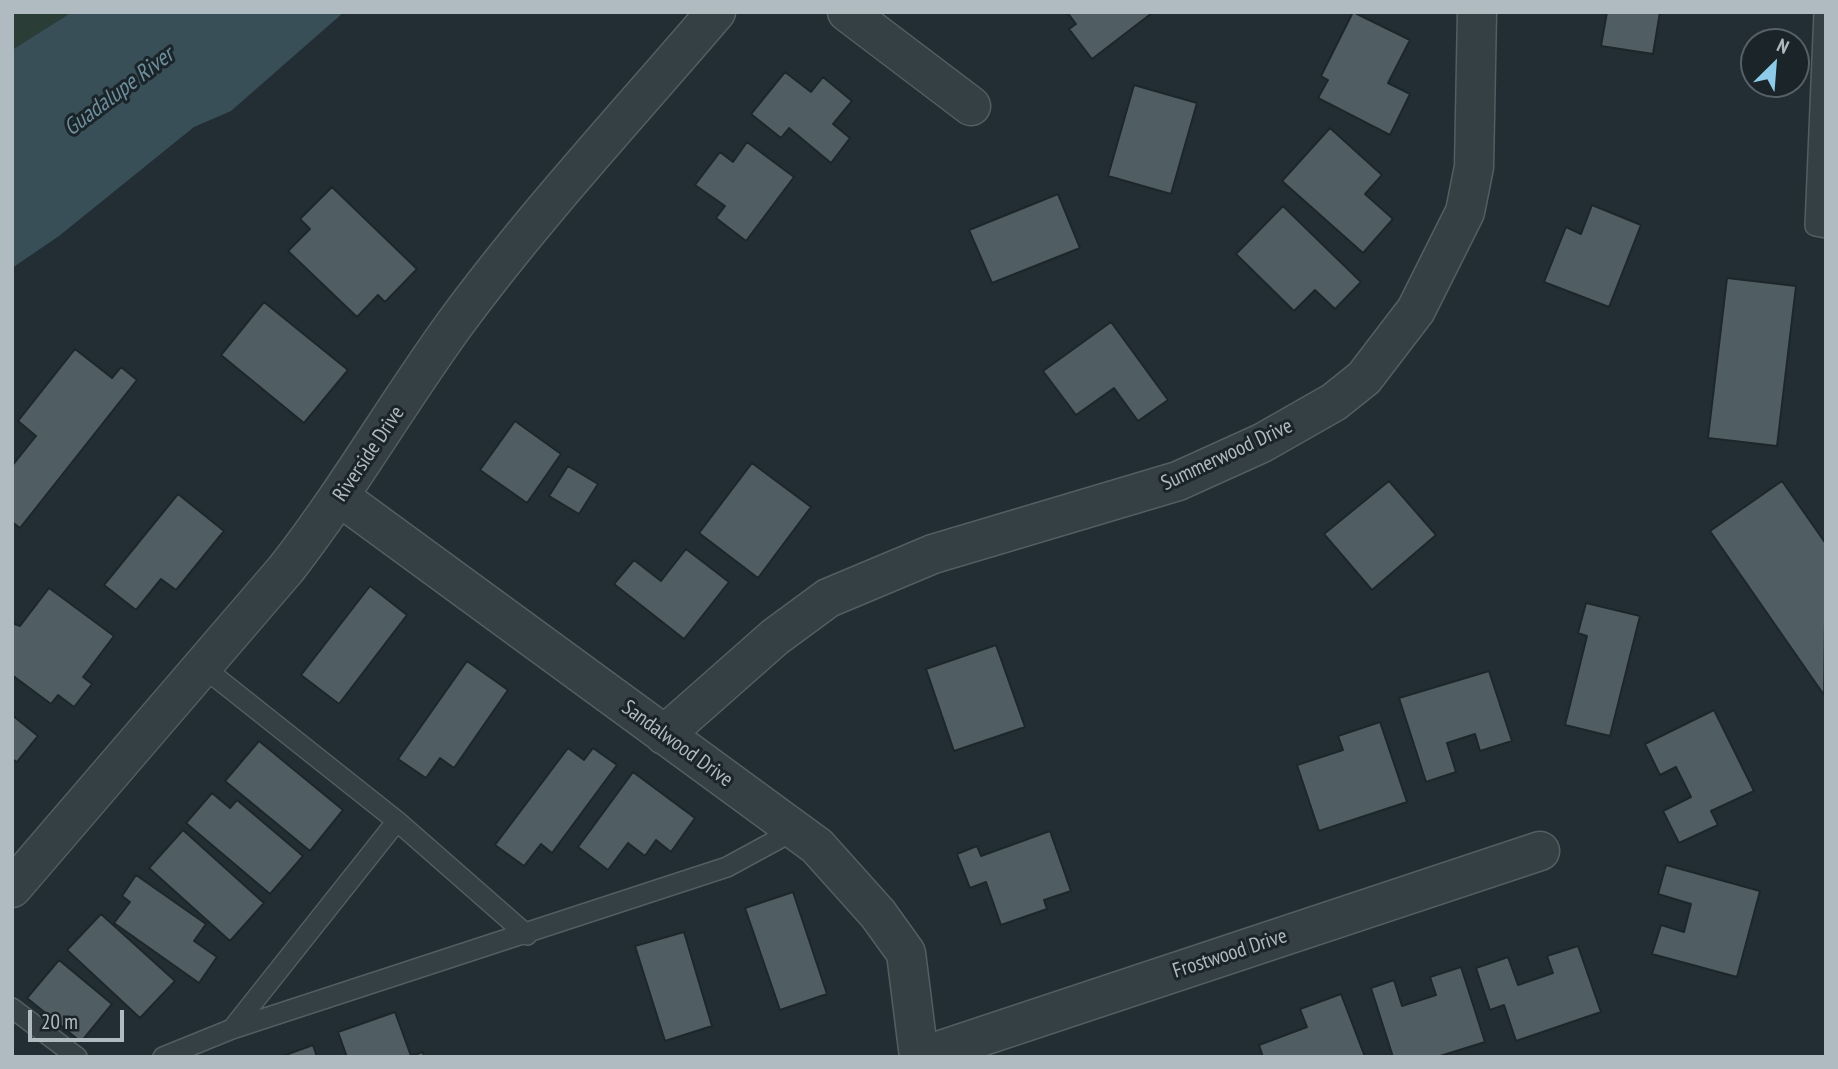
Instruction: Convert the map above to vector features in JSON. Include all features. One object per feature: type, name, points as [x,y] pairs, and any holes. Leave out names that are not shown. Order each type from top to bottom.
[{"type":"street","name":"Riverside Drive","points":[[12,888],[286,569],[340,497],[454,326],[529,231],[716,12]]},
{"type":"street","points":[[847,12],[971,106]]},
{"type":"street","name":"Summerwood Drive","points":[[664,735],[775,637],[828,598],[933,554],[1178,481],[1262,443],[1334,402],[1364,378],[1416,310],[1465,212],[1474,167],[1477,12]]},
{"type":"street","name":"Sandalwood Drive","points":[[340,497],[817,846],[850,880],[906,953],[919,1057]]},
{"type":"street","name":"Frostwood Drive","points":[[919,1057],[1540,851]]},
{"type":"lane","points":[[1824,12],[1815,226],[1826,228]]},
{"type":"lane","points":[[203,667],[397,821],[527,935]]},
{"type":"lane","points":[[232,1029],[397,821]]},
{"type":"lane","points":[[163,1057],[232,1029],[527,935],[727,867],[795,830]]},
{"type":"lane","points":[[12,1008],[77,1057]]},
{"type":"green space","points":[[12,12],[72,12],[12,50]]},
{"type":"water","name":"Guadalupe River","points":[[72,12],[344,12],[231,111],[194,127],[59,236],[12,268],[12,50]]},
{"type":"building","points":[[1067,12],[1152,13],[1092,59],[1069,29],[1076,24]]},
{"type":"building","points":[[1353,12],[1410,40],[1388,83],[1410,94],[1390,135],[1318,98],[1328,80],[1321,76]]},
{"type":"building","points":[[1607,12],[1660,12],[1653,54],[1601,46]]},
{"type":"building","points":[[785,72],[811,92],[823,77],[852,101],[833,124],[850,138],[831,163],[789,128],[781,138],[751,114]]},
{"type":"building","points":[[1134,85],[1197,103],[1171,194],[1108,176]]},
{"type":"building","points":[[1330,128],[1382,175],[1365,194],[1393,219],[1363,253],[1282,181]]},
{"type":"building","points":[[747,142],[794,177],[746,241],[716,218],[725,206],[695,185],[720,152],[733,162]]},
{"type":"building","points":[[332,187],[417,269],[385,302],[378,295],[357,317],[288,251],[310,229],[300,219]]},
{"type":"building","points":[[1058,194],[1080,248],[992,283],[969,230]]},
{"type":"building","points":[[1592,205],[1641,225],[1609,307],[1544,282],[1566,227],[1581,234]]},
{"type":"building","points":[[1283,206],[1361,282],[1335,309],[1315,290],[1294,311],[1236,254]]},
{"type":"building","points":[[1727,278],[1796,286],[1777,446],[1708,438]]},
{"type":"building","points":[[264,302],[348,370],[304,423],[221,355]]},
{"type":"building","points":[[1111,322],[1168,400],[1138,421],[1114,388],[1076,415],[1043,371]]},
{"type":"building","points":[[75,349],[112,378],[121,367],[137,380],[20,528],[12,522],[12,466],[36,436],[18,421]]},
{"type":"building","points":[[515,421],[561,454],[527,503],[480,470]]},
{"type":"building","points":[[752,463],[811,507],[758,578],[699,533]]},
{"type":"building","points":[[568,466],[598,484],[579,514],[549,496]]},
{"type":"building","points":[[1389,481],[1436,535],[1372,590],[1324,534]]},
{"type":"building","points":[[1782,481],[1826,544],[1824,695],[1710,531]]},
{"type":"building","points":[[178,494],[224,531],[176,590],[161,579],[136,610],[104,585]]},
{"type":"building","points":[[686,549],[729,582],[684,639],[614,584],[634,560],[661,581]]},
{"type":"building","points":[[370,586],[407,615],[339,704],[301,675]]},
{"type":"building","points":[[49,588],[114,636],[83,677],[92,684],[74,707],[58,695],[51,704],[12,675],[12,623],[20,626]]},
{"type":"building","points":[[1586,603],[1640,616],[1610,736],[1565,725],[1587,636],[1578,633]]},
{"type":"building","points":[[996,645],[1025,727],[954,751],[926,669]]},
{"type":"building","points":[[467,661],[508,690],[454,768],[440,758],[426,778],[398,759]]},
{"type":"building","points":[[1489,671],[1512,741],[1480,751],[1475,734],[1447,743],[1456,772],[1426,782],[1399,698]]},
{"type":"building","points":[[1714,710],[1754,791],[1711,811],[1718,825],[1679,843],[1663,811],[1691,797],[1676,767],[1660,775],[1645,744]]},
{"type":"building","points":[[12,715],[38,736],[17,762],[12,759]]},
{"type":"building","points":[[1380,722],[1407,802],[1319,831],[1297,765],[1343,750],[1338,736]]},
{"type":"building","points":[[259,741],[343,810],[310,851],[225,781]]},
{"type":"building","points":[[568,748],[584,760],[593,748],[617,765],[552,853],[541,844],[524,866],[495,845]]},
{"type":"building","points":[[633,772],[695,818],[671,852],[656,840],[645,856],[628,843],[608,870],[578,847]]},
{"type":"building","points":[[212,793],[230,808],[237,800],[303,856],[270,894],[186,823]]},
{"type":"building","points":[[183,830],[264,903],[230,941],[149,868]]},
{"type":"building","points":[[1050,831],[1071,891],[1044,900],[1047,909],[1001,925],[986,882],[970,888],[957,854],[977,846],[981,856]]},
{"type":"building","points":[[1666,865],[1760,891],[1737,977],[1652,954],[1661,925],[1684,932],[1691,904],[1658,894]]},
{"type":"building","points":[[136,875],[206,924],[194,941],[217,957],[199,983],[114,923],[130,902],[122,896]]},
{"type":"building","points":[[793,892],[827,994],[780,1010],[745,908]]},
{"type":"building","points":[[101,914],[175,981],[140,1018],[67,950]]},
{"type":"building","points":[[684,932],[712,1026],[665,1041],[635,946]]},
{"type":"building","points":[[1578,946],[1601,1012],[1516,1041],[1504,1005],[1490,1010],[1476,968],[1508,957],[1518,985],[1553,973],[1547,956]]},
{"type":"building","points":[[59,960],[112,1004],[81,1042],[27,998]]},
{"type":"building","points":[[1461,967],[1485,1042],[1437,1057],[1393,1057],[1371,988],[1394,980],[1402,1006],[1436,995],[1430,977]]},
{"type":"building","points":[[1341,994],[1365,1057],[1263,1057],[1259,1045],[1307,1027],[1300,1009]]},
{"type":"building","points":[[395,1012],[411,1056],[423,1052],[424,1057],[347,1057],[338,1032]]},
{"type":"building","points":[[313,1045],[317,1057],[280,1057]]}]
